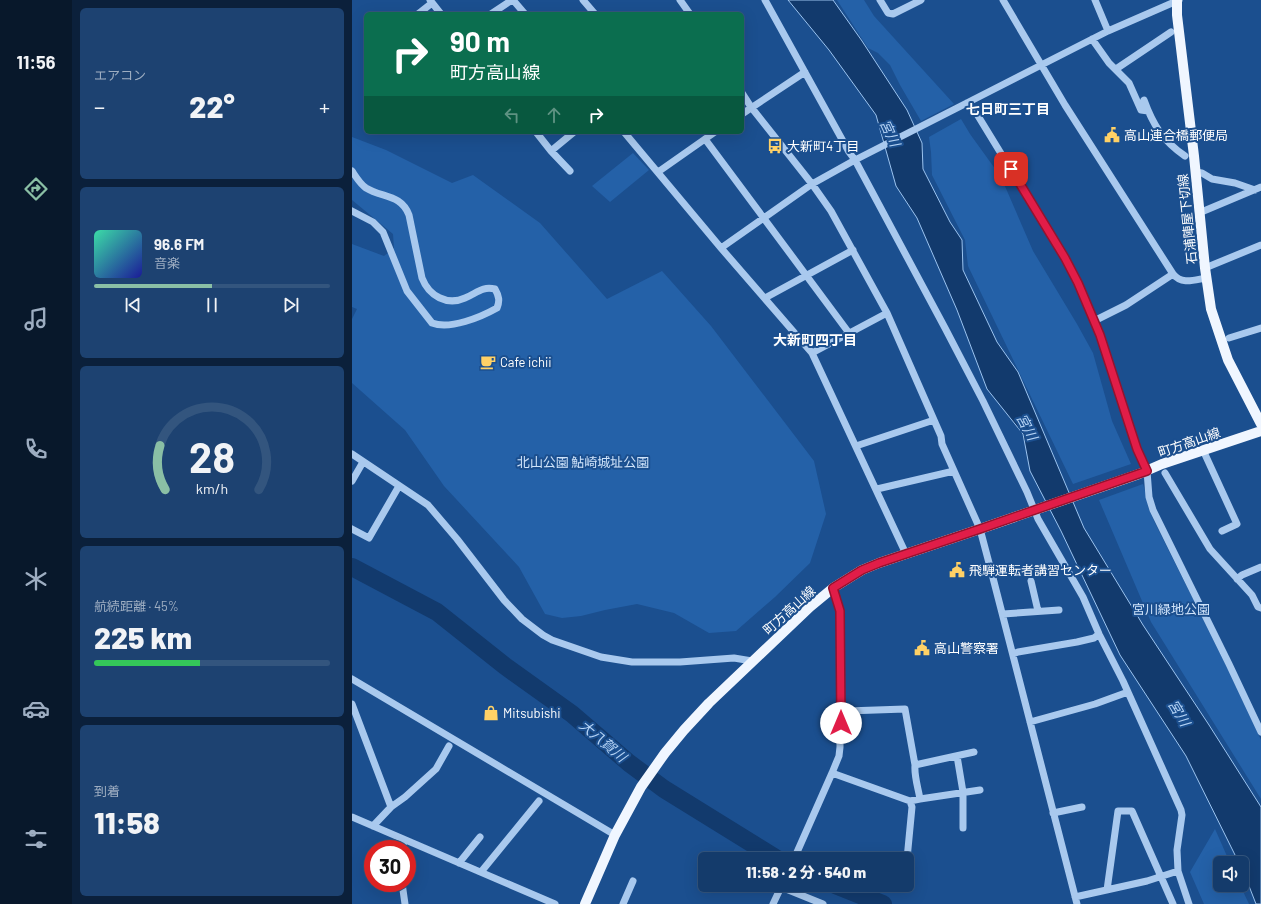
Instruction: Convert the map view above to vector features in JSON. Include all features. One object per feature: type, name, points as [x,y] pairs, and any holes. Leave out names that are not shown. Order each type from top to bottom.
[{"type":"main road","name":"石浦陣屋下切線","points":[[1177,0],[1177,15],[1206,278],[1211,309],[1220,340],[1228,360],[1261,424]]},
{"type":"main road","name":"町方高山線","points":[[585,904],[615,835],[634,799],[684,730],[709,702],[752,661],[810,607],[833,588],[862,570],[879,563],[1261,431]]},
{"type":"street","points":[[494,12],[513,0],[523,12]]},
{"type":"street","points":[[582,0],[593,12]]},
{"type":"street","points":[[680,0],[689,12]]},
{"type":"street","points":[[766,0],[849,152],[858,159],[969,375],[1027,492],[1083,597],[1099,634],[1128,692],[1181,810],[1182,815],[1177,850],[1178,871],[1189,904]]},
{"type":"street","points":[[880,0],[888,13],[893,14],[921,0]]},
{"type":"street","points":[[1003,0],[1065,105],[1176,279],[1183,281],[1206,278]]},
{"type":"street","points":[[1095,0],[1108,31]]},
{"type":"street","points":[[721,248],[812,184],[1042,64],[1108,31],[1177,0]]},
{"type":"street","points":[[420,12],[431,1],[439,12]]},
{"type":"street","points":[[1116,69],[1171,32]]},
{"type":"street","points":[[1092,39],[1109,63],[1129,83],[1142,110],[1148,111]]},
{"type":"street","points":[[744,113],[805,72]]},
{"type":"street","points":[[744,96],[812,184],[831,211],[853,250],[886,313],[934,420],[954,471],[980,529],[1076,901],[1107,890],[1147,882],[1178,871]]},
{"type":"street","points":[[1144,100],[1155,126],[1163,138],[1185,156]]},
{"type":"street","points":[[967,103],[975,111],[1065,258],[1078,283],[1102,341],[1137,449],[1153,510],[1261,732]]},
{"type":"street","points":[[538,134],[570,171]]},
{"type":"street","points":[[551,151],[572,134]]},
{"type":"street","points":[[626,134],[812,354],[906,554]]},
{"type":"street","points":[[658,172],[704,136],[763,219],[849,333]]},
{"type":"street","points":[[352,171],[359,182],[365,187],[396,199],[405,208],[409,215],[422,278],[432,294],[444,300],[450,301],[465,299],[478,291],[488,288],[495,289],[499,302],[497,308],[489,313],[462,323],[438,326],[432,324],[407,291],[383,232],[373,222],[352,211]]},
{"type":"street","points":[[1195,172],[1202,173],[1212,178],[1258,188]]},
{"type":"street","points":[[1199,213],[1258,188]]},
{"type":"street","points":[[1205,268],[1261,245]]},
{"type":"street","points":[[764,298],[853,250]]},
{"type":"street","points":[[1094,321],[1126,305],[1173,274]]},
{"type":"street","points":[[812,354],[886,313]]},
{"type":"street","points":[[1229,338],[1261,328]]},
{"type":"street","points":[[856,446],[934,420]]},
{"type":"street","points":[[1203,450],[1208,464],[1237,524],[1222,531]]},
{"type":"street","points":[[352,454],[428,505],[504,600],[534,629],[548,637],[601,657],[632,662],[680,662],[734,658],[752,661]]},
{"type":"street","points":[[352,480],[363,462]]},
{"type":"street","points":[[877,490],[954,471]]},
{"type":"street","points":[[1165,473],[1210,549],[1252,595],[1258,607],[1261,608]]},
{"type":"street","points":[[352,529],[369,538],[399,486]]},
{"type":"street","points":[[1237,579],[1261,567]]},
{"type":"street","points":[[1031,581],[1038,611]]},
{"type":"street","points":[[797,852],[832,772],[840,747],[840,611],[833,588]]},
{"type":"street","points":[[1002,614],[1059,610]]},
{"type":"street","points":[[1013,654],[1077,642],[1094,638],[1099,634]]},
{"type":"street","points":[[353,682],[615,835]]},
{"type":"street","points":[[1030,722],[1091,705],[1128,692]]},
{"type":"street","points":[[352,704],[391,807]]},
{"type":"street","points":[[841,709],[847,711],[905,709],[915,765],[914,773],[919,789],[920,799]]},
{"type":"street","points":[[373,826],[391,807],[405,797],[436,769],[449,746]]},
{"type":"street","points":[[915,765],[974,752]]},
{"type":"street","points":[[957,756],[963,792],[963,828]]},
{"type":"street","points":[[832,772],[910,801],[980,790]]},
{"type":"street","points":[[481,872],[539,801]]},
{"type":"street","points":[[908,852],[912,807],[910,801]]},
{"type":"street","points":[[1053,813],[1082,807]]},
{"type":"street","points":[[1107,890],[1118,811],[1132,811],[1173,904]]},
{"type":"street","points":[[353,818],[405,840]]},
{"type":"street","points":[[459,863],[480,837]]},
{"type":"street","points":[[416,845],[555,904]]},
{"type":"street","points":[[624,904],[633,881]]},
{"type":"street","points":[[403,892],[405,904]]},
{"type":"street","points":[[774,904],[779,892]]},
{"type":"street","points":[[796,892],[823,904]]},
{"type":"green space","points":[[837,0],[864,0],[874,16],[954,104],[921,121],[890,65],[878,53],[868,48]]},
{"type":"green space","points":[[961,119],[1001,177],[1033,251],[1093,353],[1112,421],[1131,464],[1073,484],[968,266],[965,240],[932,175],[929,137]]},
{"type":"green space","name":"北山公園 鮎崎城址公園","points":[[352,137],[386,150],[452,183],[473,175],[540,223],[607,299],[662,271],[711,326],[814,461],[826,514],[810,563],[775,597],[736,631],[709,633],[674,613],[637,604],[581,616],[562,618],[545,614],[519,567],[444,486],[405,430],[352,383],[352,319],[357,309],[352,307],[352,244],[384,256],[394,248],[393,234],[352,200]]},
{"type":"green space","points":[[633,153],[649,170],[610,202],[592,186]]},
{"type":"green space","name":"宮川緑地公園","points":[[1143,484],[1148,507],[1154,521],[1225,663],[1261,740],[1261,799],[1151,622],[1099,500]]},
{"type":"green space","points":[[1215,829],[1227,856],[1213,856],[1213,892],[1243,892],[1249,904],[1204,904],[1190,872]]},
{"type":"water","name":"宮川","points":[[788,0],[833,0],[907,110],[922,143],[923,169],[950,222],[962,240],[963,270],[997,342],[1018,372],[1084,528],[1143,625],[1261,807],[1261,904],[1256,904],[1249,886],[1249,856],[1236,856],[1186,756],[1120,655],[1061,531],[1030,471],[1023,434],[987,389],[957,310],[917,218],[896,186],[876,115],[829,50]]},
{"type":"waterway","name":"大八賀川","points":[[352,567],[437,612],[505,666],[572,714],[629,763],[664,789],[766,852]]},
{"type":"waterway","name":"大八賀川","points":[[853,892],[883,904]]},
{"type":"place","name":"高山連合橋郵便局","points":[[1112,135]]},
{"type":"place","name":"大新町4丁目","points":[[775,146]]},
{"type":"place","name":"Cafe ichii","points":[[488,362]]},
{"type":"place","name":"飛騨運転者講習センター","points":[[957,570]]},
{"type":"place","name":"高山警察署","points":[[922,648]]},
{"type":"place","name":"Mitsubishi","points":[[491,713]]},
{"type":"district","name":"七日町三丁目","points":[[1008,109]]},
{"type":"district","name":"大新町四丁目","points":[[815,340]]},
{"type":"route","points":[[841,723],[840,611],[833,588],[862,570],[879,563],[1147,471],[1137,449],[1100,335],[1078,283],[1065,258],[1011,169]]}]
